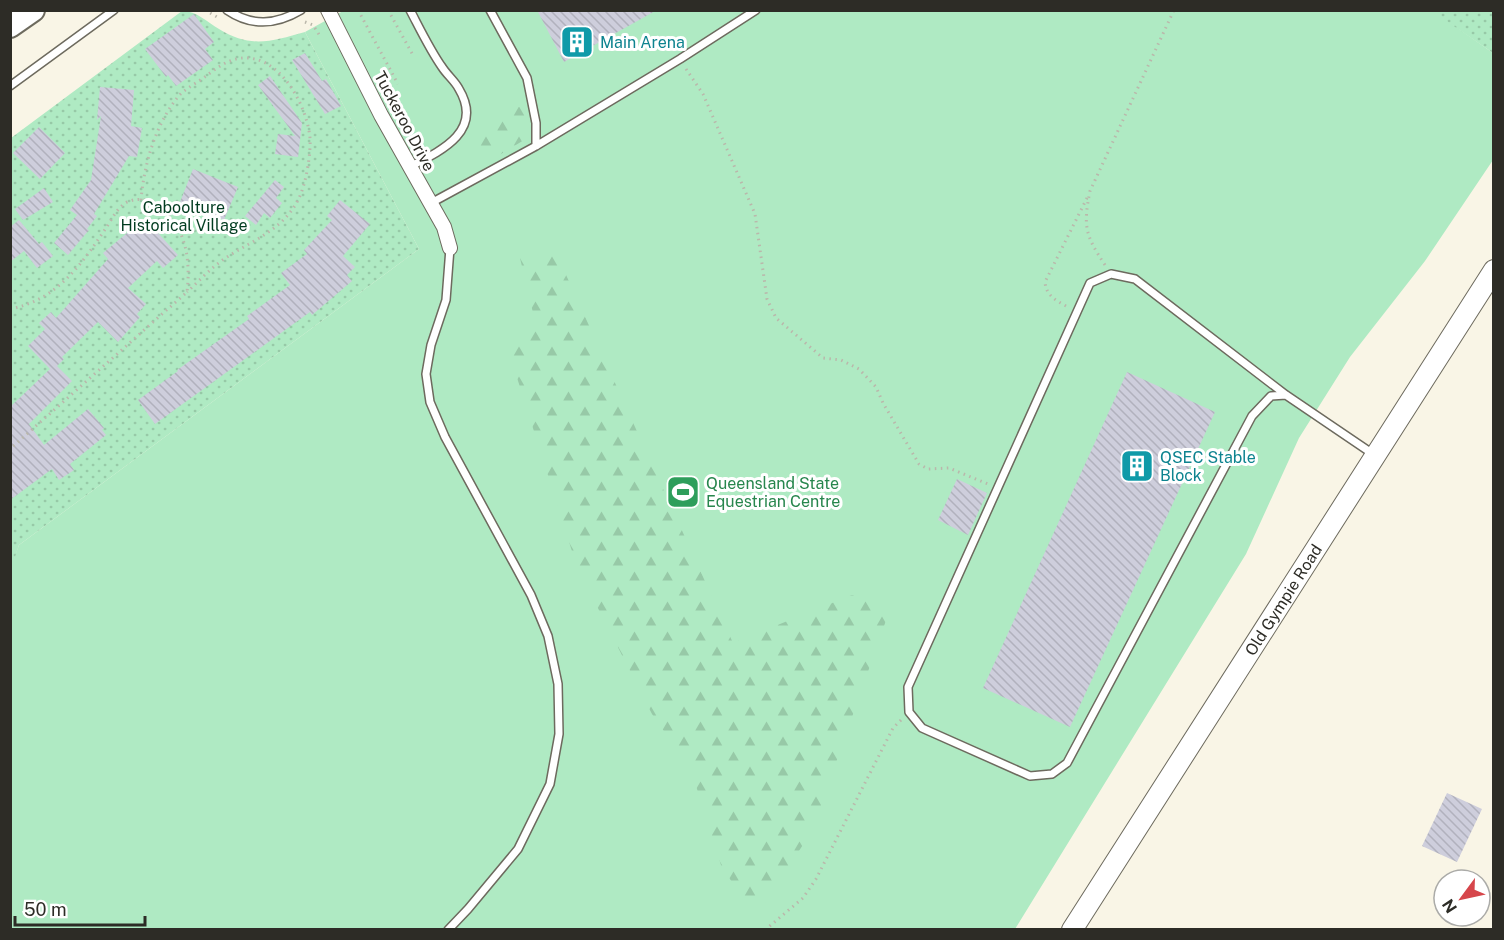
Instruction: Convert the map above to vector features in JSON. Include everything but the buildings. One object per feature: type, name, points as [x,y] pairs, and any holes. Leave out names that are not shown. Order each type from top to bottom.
[{"type":"main road","points":[[10,27],[33,10]]},
{"type":"main road","name":"Old Gympie Road","points":[[1072,930],[1242,660],[1376,456],[1494,270]]},
{"type":"street","name":"Tuckeroo Drive","points":[[328,10],[381,114],[444,227],[450,248]]},
{"type":"lane","points":[[10,86],[114,10]]},
{"type":"lane","points":[[227,10],[242,19],[264,23],[278,21],[301,10]]},
{"type":"lane","points":[[410,10],[440,64],[459,88],[466,102],[467,117],[459,135],[443,151],[411,166]]},
{"type":"lane","points":[[490,10],[527,78],[536,123],[536,146]]},
{"type":"lane","points":[[431,203],[536,146],[756,10]]},
{"type":"lane","points":[[448,930],[518,849],[550,784],[559,734],[558,684],[548,636],[531,595],[445,437],[430,402],[426,374],[431,345],[446,300],[450,248]]},
{"type":"lane","points":[[1286,395],[1271,396],[1252,416],[1066,762],[1052,774],[1030,776],[922,728],[909,712],[908,687],[1090,283],[1111,274],[1135,279],[1286,395],[1376,456]]},
{"type":"path","points":[[358,10],[398,84]]},
{"type":"path","points":[[388,10],[414,57]]},
{"type":"path","points":[[1077,312],[1054,299],[1046,290],[1045,282],[1174,10]]},
{"type":"path","points":[[10,449],[224,259],[279,225],[298,200],[307,173],[310,138],[303,111],[288,84],[267,62],[246,57],[226,62],[179,96],[164,119],[143,174],[141,200]]},
{"type":"path","points":[[680,59],[703,94],[755,214],[767,300],[776,318],[823,358],[841,360],[859,369],[876,387],[883,404],[919,464],[928,469],[949,468],[998,488]]},
{"type":"path","points":[[1090,191],[1085,216],[1087,232],[1093,247],[1111,274]]},
{"type":"path","points":[[10,309],[23,307],[44,297],[65,282],[83,261],[119,209],[129,201],[141,200],[158,205],[173,221],[185,244],[190,271],[187,292]]},
{"type":"path","points":[[765,930],[803,898],[816,879],[893,728],[909,712]]},
{"type":"green space","name":"Queensland State Equestrian Centre","points":[[1432,10],[1493,53],[1493,160],[1425,261],[1350,357],[1299,438],[1246,554],[1015,929],[11,929],[10,569],[19,545],[419,249],[305,32],[343,11]]},
{"type":"green space","name":"Caboolture Historical Village","points":[[182,11],[197,15],[231,35],[252,41],[272,40],[305,32],[419,249],[19,545],[11,569],[11,138]]},
{"type":"green space","points":[[1432,11],[1493,11],[1493,53]]},
{"type":"green space","points":[[500,107],[524,107],[529,118],[529,137],[483,165],[473,149],[474,138]]},
{"type":"green space","points":[[557,255],[733,643],[852,595],[890,609],[812,831],[755,918],[721,865],[691,770],[652,714],[577,567],[507,346],[534,317],[520,258]]},
{"type":"place","name":"Main Arena","points":[[577,42]]},
{"type":"place","name":"QSEC Stable Block","points":[[1137,466]]},
{"type":"place","name":"Queensland State Equestrian Centre","points":[[683,492]]}]
